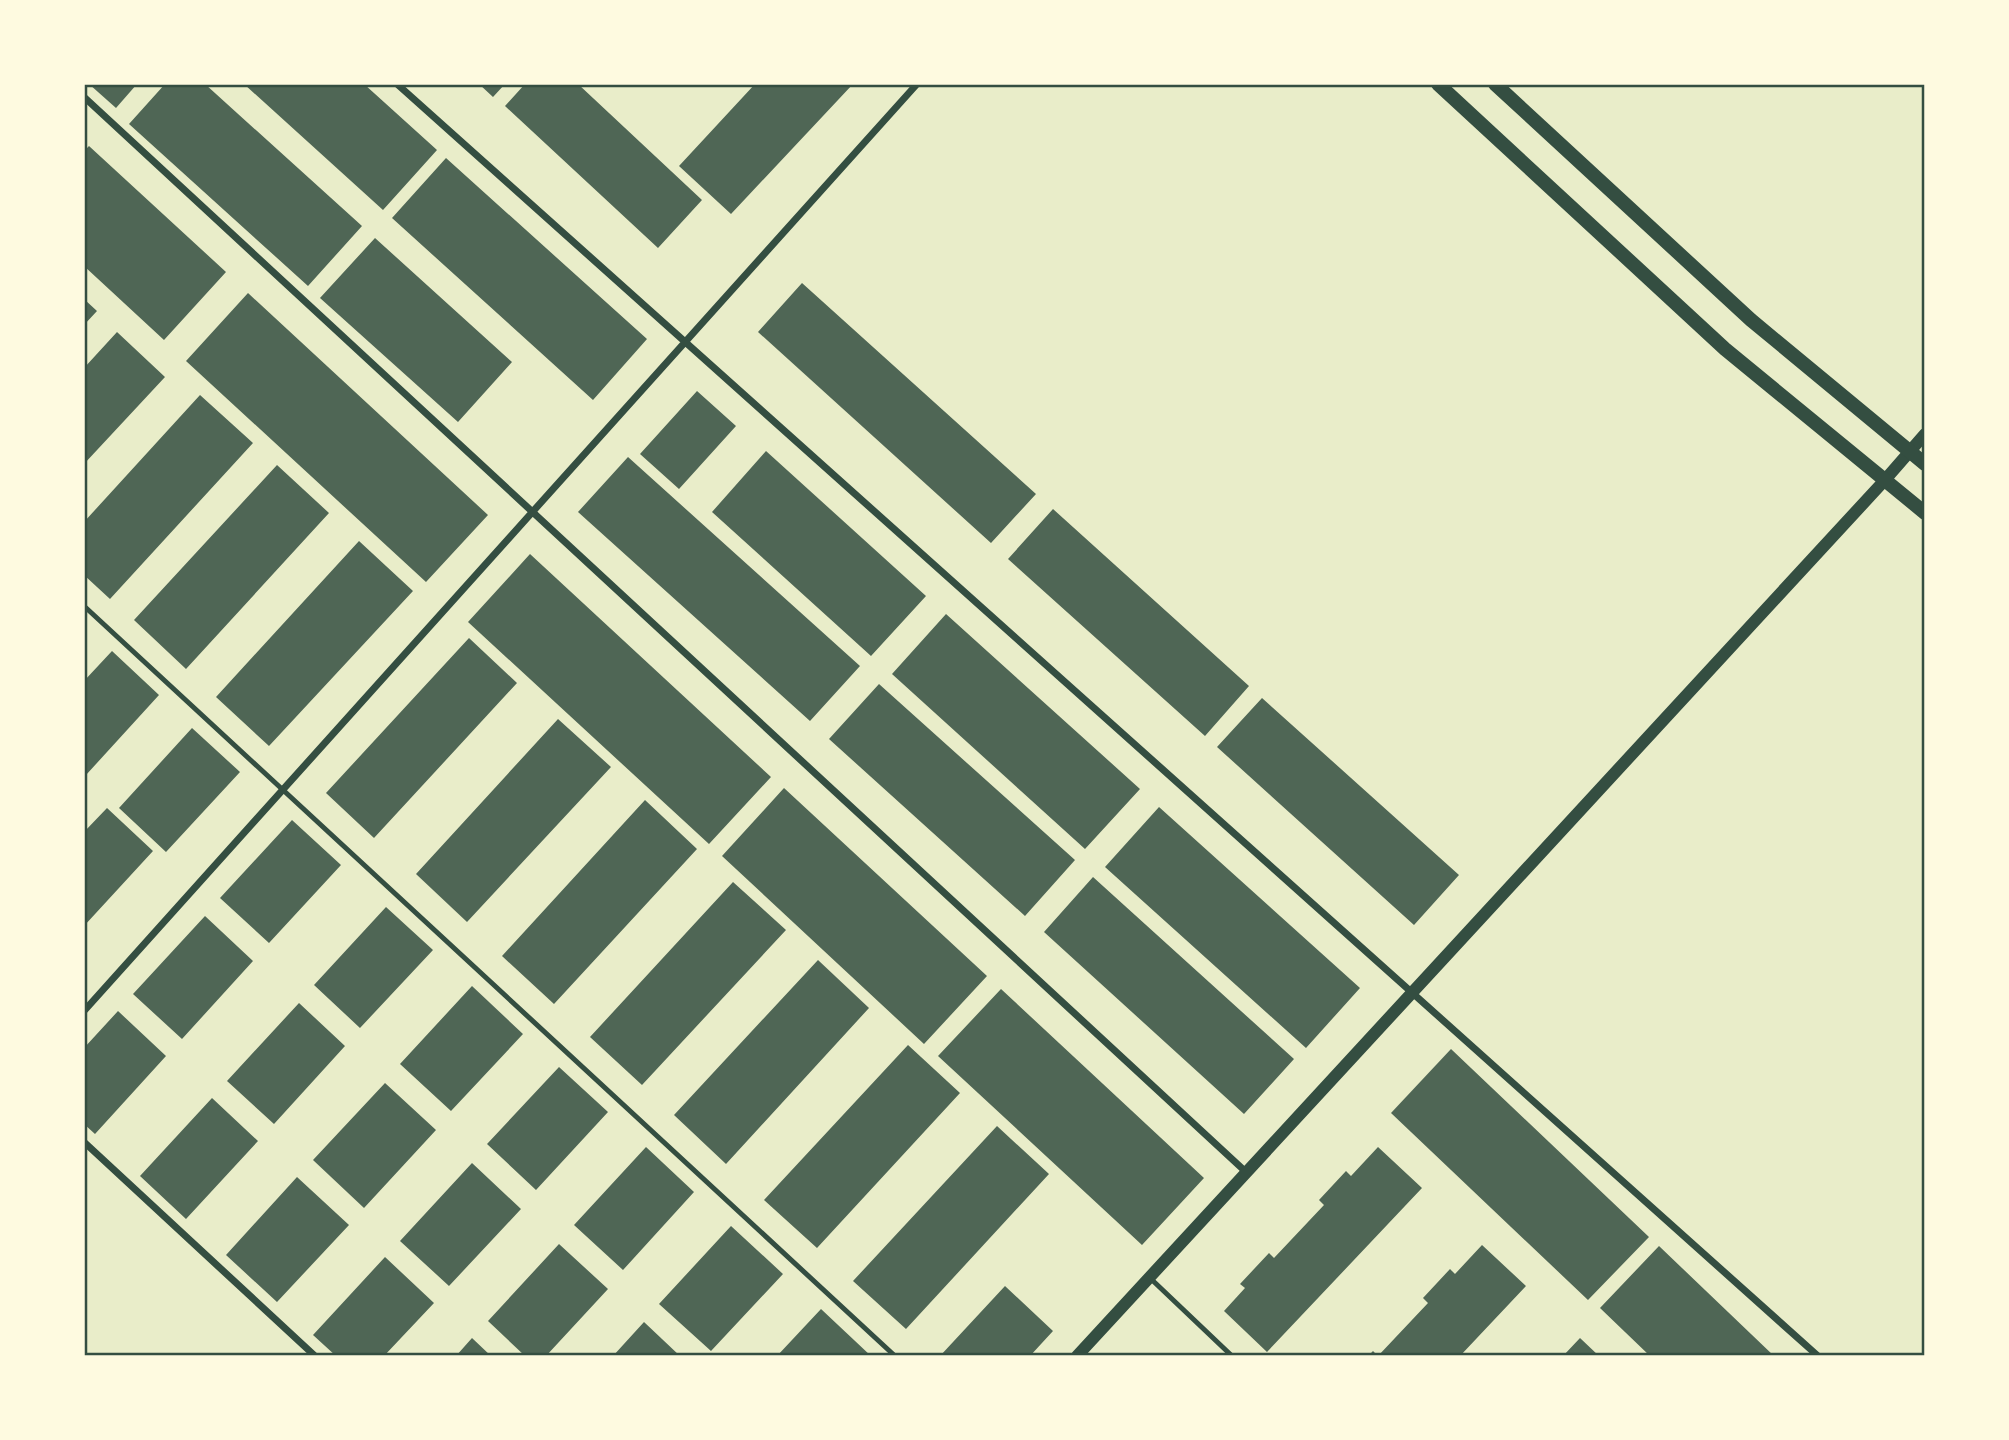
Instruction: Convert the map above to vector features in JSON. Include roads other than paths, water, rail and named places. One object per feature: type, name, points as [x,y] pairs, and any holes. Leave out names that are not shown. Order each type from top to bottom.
[{"type":"main road","points":[[1438,84],[1726,349],[1925,513]]},
{"type":"main road","points":[[1495,84],[1751,320],[1925,464]]},
{"type":"street","points":[[397,84],[1818,1356]]},
{"type":"street","points":[[84,1011],[917,84]]},
{"type":"street","points":[[84,97],[1246,1171]]},
{"type":"street","points":[[1077,1356],[1925,434]]},
{"type":"street","points":[[84,1142],[316,1356]]},
{"type":"lane","points":[[84,606],[895,1356]]},
{"type":"lane","points":[[1150,1278],[1233,1356]]}]
